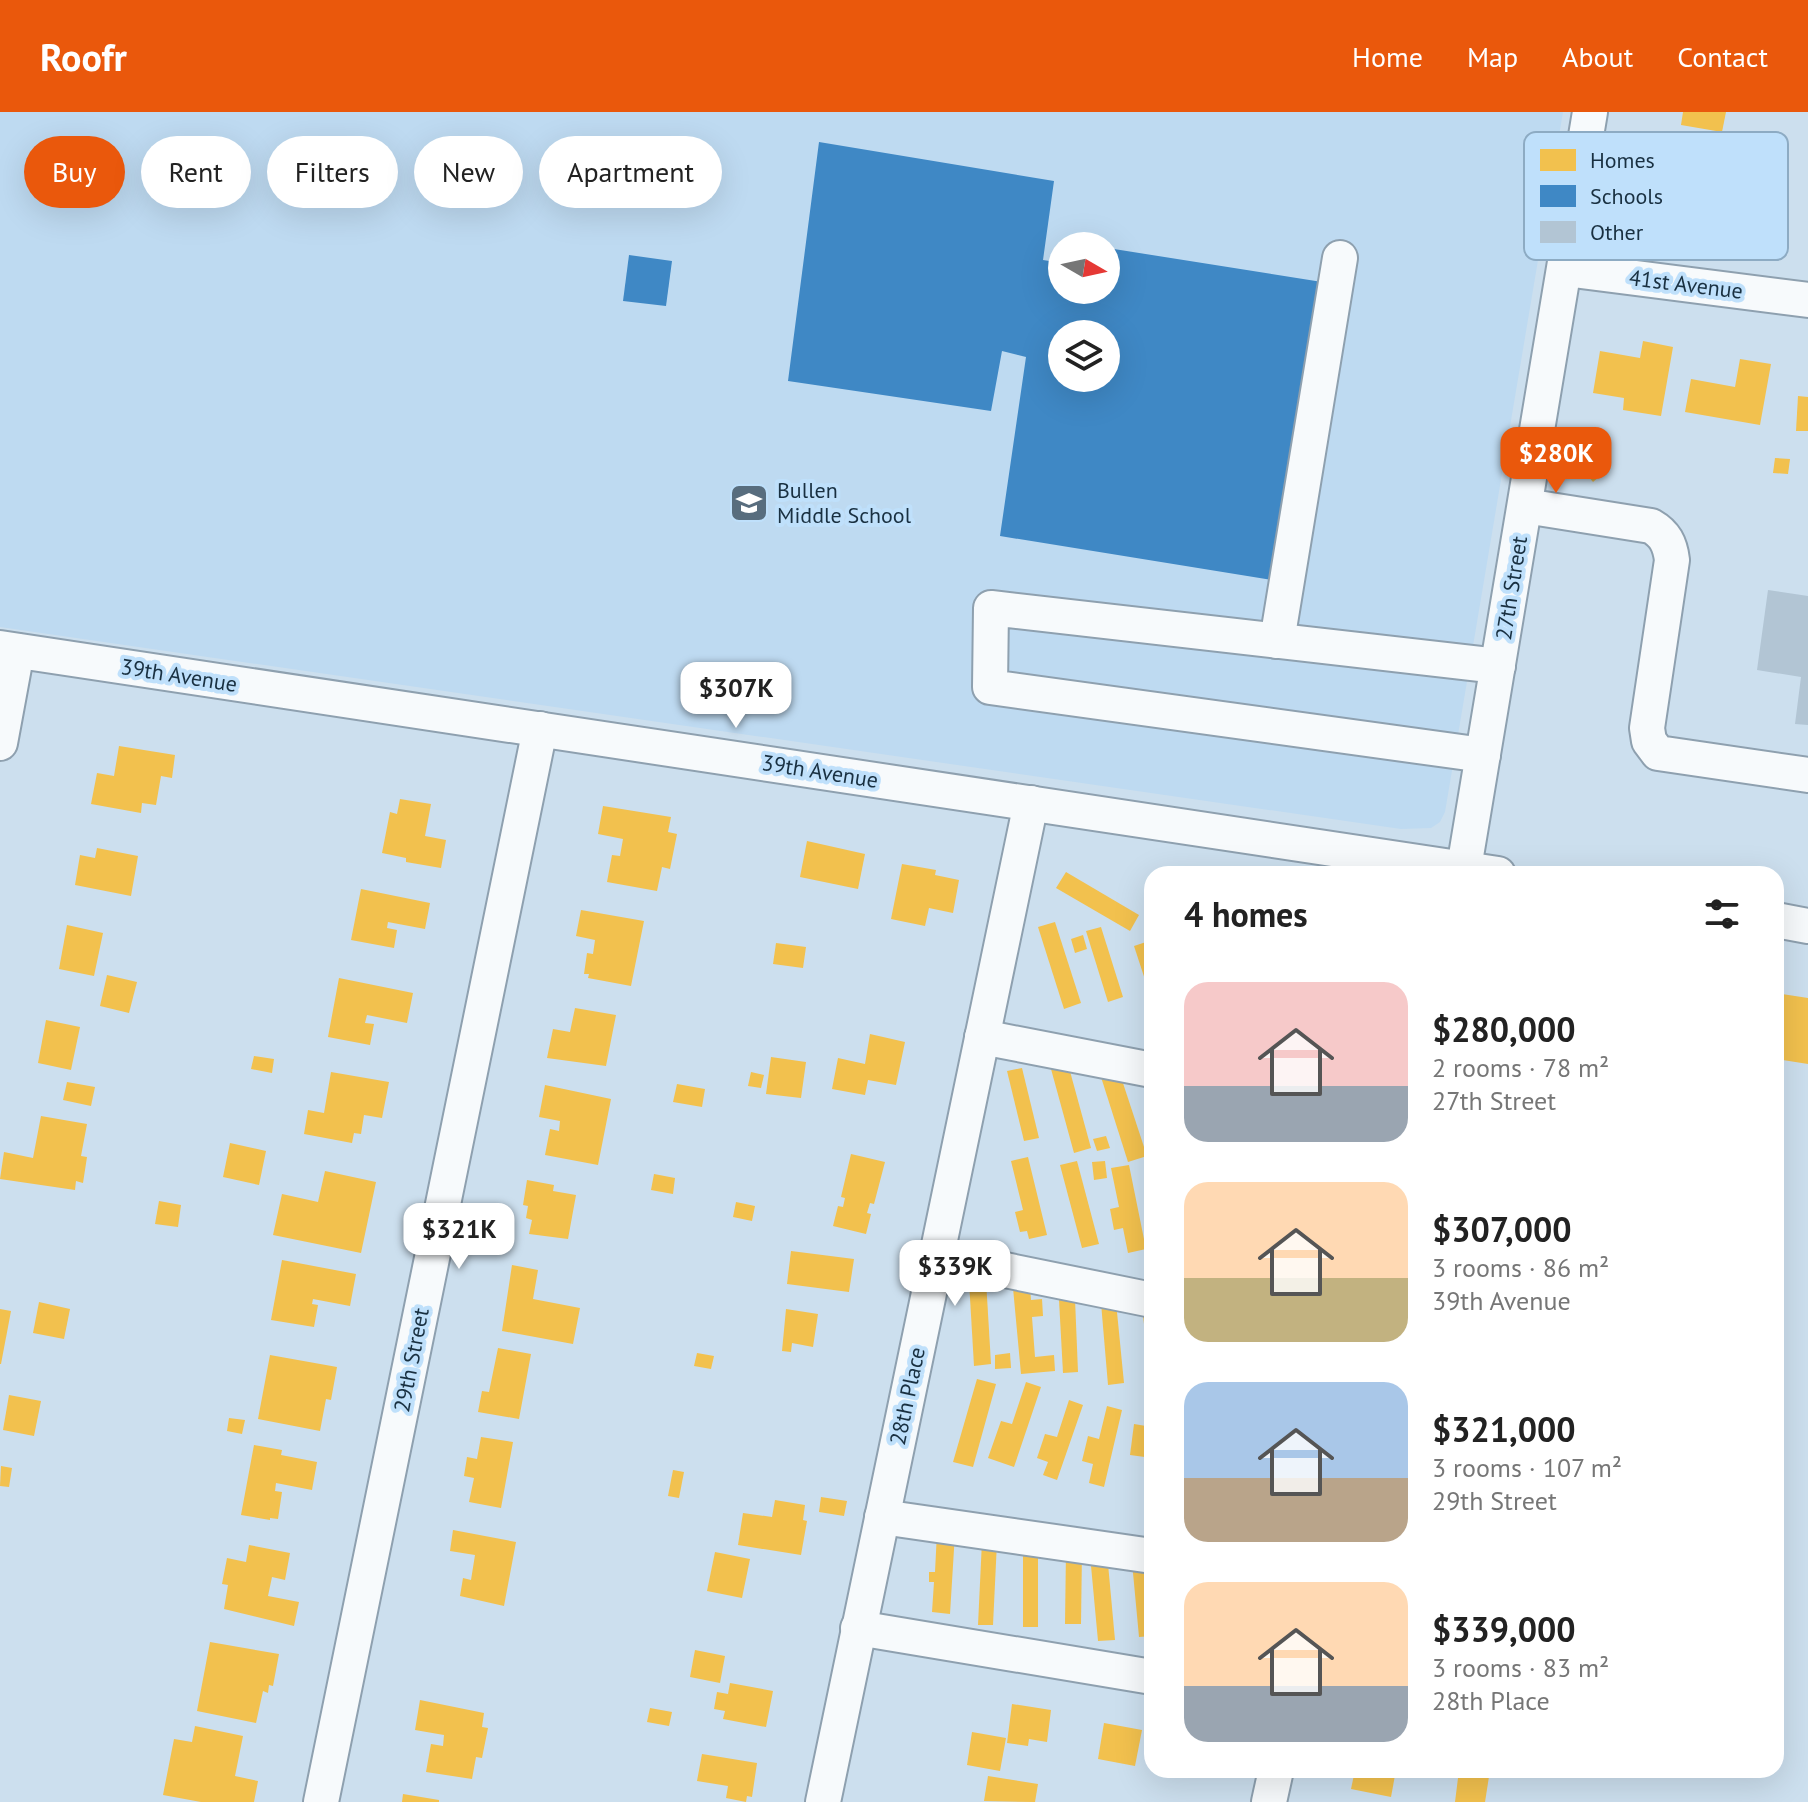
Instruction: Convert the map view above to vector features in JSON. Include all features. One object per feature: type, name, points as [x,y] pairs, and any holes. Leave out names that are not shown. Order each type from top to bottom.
[{"type":"street","name":"27th Street","points":[[1587,132],[1590,112]]},
{"type":"street","points":[[1277,641],[1340,258]]},
{"type":"street","name":"27th Street","points":[[1464,866],[1566,260]]},
{"type":"street","name":"41st Avenue","points":[[1565,269],[1808,300]]},
{"type":"street","points":[[1525,506],[1651,526],[1661,532],[1671,546],[1672,560],[1647,728],[1649,741],[1658,753],[1808,775]]},
{"type":"street","points":[[1483,755],[990,687],[991,608],[1498,666]]},
{"type":"street","points":[[0,743],[9,649]]},
{"type":"street","name":"39th Avenue","points":[[9,649],[1431,866]]},
{"type":"street","name":"29th Street","points":[[321,1802],[540,729]]},
{"type":"street","name":"28th Place","points":[[823,1802],[1031,803]]},
{"type":"street","points":[[1784,922],[1808,926]]},
{"type":"street","points":[[982,1037],[1144,1068]]},
{"type":"street","points":[[936,1256],[1144,1298]]},
{"type":"street","points":[[882,1517],[1144,1555]]},
{"type":"street","points":[[858,1628],[1144,1676]]},
{"type":"street","points":[[1269,1802],[1274,1778]]},
{"type":"shaded area","name":"Bullen Middle School","points":[[0,112],[1563,112],[1560,132],[1524,132],[1524,260],[1538,260],[1445,812],[1440,822],[1431,828],[1401,829],[0,627]]},
{"type":"building: Homes","points":[[1683,112],[1726,112],[1722,132],[1681,125]]},
{"type":"building: Homes","points":[[1643,341],[1673,347],[1661,416],[1623,410],[1624,398],[1593,393],[1600,351],[1640,358]]},
{"type":"building: Homes","points":[[1740,359],[1771,364],[1760,425],[1685,412],[1691,379],[1735,387]]},
{"type":"building: Homes","points":[[1798,396],[1808,397],[1808,431],[1796,431]]},
{"type":"building: Homes","points":[[1775,458],[1790,459],[1788,474],[1773,473]]},
{"type":"building: Homes","points":[[1598,461],[1606,471],[1593,482],[1585,472]]},
{"type":"building: Homes","points":[[119,746],[175,755],[172,778],[161,776],[156,805],[142,803],[141,813],[91,804],[97,773],[114,776]]},
{"type":"building: Homes","points":[[400,799],[431,804],[425,836],[446,840],[441,868],[406,862],[406,858],[382,853],[390,812],[397,814]]},
{"type":"building: Homes","points":[[603,806],[671,817],[668,832],[677,834],[670,869],[662,867],[657,891],[607,882],[612,855],[620,856],[623,839],[598,834]]},
{"type":"building: Homes","points":[[807,841],[865,854],[858,889],[800,877]]},
{"type":"building: Homes","points":[[97,848],[138,856],[131,896],[75,885],[80,855],[95,858]]},
{"type":"building: Homes","points":[[902,864],[936,870],[935,875],[959,880],[953,913],[929,908],[925,926],[891,919]]},
{"type":"building: Homes","points":[[1066,872],[1139,915],[1130,931],[1056,888]]},
{"type":"building: Homes","points":[[361,889],[430,903],[425,929],[388,922],[387,928],[397,930],[394,948],[351,940]]},
{"type":"building: Homes","points":[[581,910],[644,921],[631,986],[588,978],[589,974],[584,974],[587,953],[593,954],[595,940],[576,936]]},
{"type":"building: Homes","points":[[1055,922],[1081,1003],[1064,1009],[1038,927]]},
{"type":"building: Homes","points":[[67,925],[103,933],[94,976],[59,969]]},
{"type":"building: Homes","points":[[1101,927],[1123,997],[1108,1002],[1086,931]]},
{"type":"building: Homes","points":[[1083,935],[1087,949],[1075,953],[1071,939]]},
{"type":"building: Homes","points":[[776,943],[806,947],[803,968],[773,964]]},
{"type":"building: Homes","points":[[1144,943],[1144,977],[1134,946]]},
{"type":"building: Homes","points":[[107,975],[137,982],[129,1013],[100,1006]]},
{"type":"building: Homes","points":[[339,978],[413,993],[407,1023],[367,1015],[365,1023],[374,1024],[370,1045],[328,1037]]},
{"type":"building: Homes","points":[[1784,994],[1808,998],[1808,1064],[1784,1060]]},
{"type":"building: Homes","points":[[575,1008],[616,1015],[606,1066],[547,1058],[553,1029],[570,1032]]},
{"type":"building: Homes","points":[[46,1020],[80,1027],[71,1070],[38,1063]]},
{"type":"building: Homes","points":[[870,1034],[905,1042],[896,1085],[868,1080],[865,1095],[832,1089],[838,1058],[865,1064]]},
{"type":"building: Homes","points":[[254,1056],[274,1059],[272,1073],[251,1069]]},
{"type":"building: Homes","points":[[771,1057],[806,1062],[801,1098],[766,1094]]},
{"type":"building: Homes","points":[[1068,1064],[1091,1148],[1074,1153],[1051,1069]]},
{"type":"building: Homes","points":[[1022,1068],[1039,1138],[1024,1141],[1007,1071]]},
{"type":"building: Homes","points":[[1119,1071],[1144,1147],[1144,1157],[1128,1162],[1101,1077]]},
{"type":"building: Homes","points":[[331,1072],[389,1082],[382,1118],[364,1115],[361,1134],[354,1133],[352,1143],[304,1134],[308,1110],[324,1113]]},
{"type":"building: Homes","points":[[751,1072],[764,1075],[761,1088],[748,1086]]},
{"type":"building: Homes","points":[[67,1082],[95,1087],[91,1106],[63,1100]]},
{"type":"building: Homes","points":[[677,1084],[705,1089],[702,1107],[673,1102]]},
{"type":"building: Homes","points":[[545,1085],[611,1099],[598,1165],[545,1155],[550,1129],[559,1131],[560,1121],[539,1117]]},
{"type":"building: Homes","points":[[41,1116],[87,1124],[81,1156],[87,1157],[83,1183],[76,1181],[75,1190],[0,1179],[4,1152],[33,1158]]},
{"type":"building: Homes","points":[[1106,1136],[1110,1148],[1097,1151],[1093,1139]]},
{"type":"building: Homes","points":[[230,1143],[266,1151],[259,1185],[223,1177]]},
{"type":"building: Homes","points":[[851,1154],[885,1162],[874,1204],[870,1203],[867,1213],[871,1214],[866,1234],[833,1226],[838,1206],[843,1207],[845,1198],[841,1197]]},
{"type":"building: Homes","points":[[1028,1157],[1047,1235],[1029,1239],[1027,1231],[1020,1232],[1015,1212],[1023,1210],[1011,1161]]},
{"type":"building: Homes","points":[[1077,1161],[1099,1244],[1082,1248],[1060,1165]]},
{"type":"building: Homes","points":[[1105,1161],[1107,1178],[1094,1180],[1092,1162]]},
{"type":"building: Homes","points":[[1129,1165],[1144,1249],[1128,1253],[1123,1228],[1114,1230],[1110,1209],[1119,1207],[1111,1168]]},
{"type":"building: Homes","points":[[325,1171],[376,1182],[361,1253],[273,1235],[282,1194],[318,1202]]},
{"type":"building: Homes","points":[[654,1174],[675,1178],[673,1194],[651,1190]]},
{"type":"building: Homes","points":[[527,1180],[554,1185],[553,1191],[576,1195],[568,1239],[529,1234],[532,1220],[526,1218],[528,1206],[523,1205]]},
{"type":"building: Homes","points":[[159,1201],[181,1205],[178,1227],[155,1224]]},
{"type":"building: Homes","points":[[736,1202],[755,1206],[752,1221],[733,1217]]},
{"type":"building: Homes","points":[[791,1251],[854,1259],[849,1292],[787,1284]]},
{"type":"building: Homes","points":[[282,1260],[356,1274],[350,1306],[313,1299],[312,1304],[318,1305],[314,1327],[271,1320]]},
{"type":"building: Homes","points":[[512,1265],[538,1270],[533,1299],[580,1308],[573,1344],[502,1331]]},
{"type":"building: Homes","points":[[986,1280],[991,1364],[974,1366],[969,1281]]},
{"type":"building: Homes","points":[[1030,1287],[1031,1300],[1042,1299],[1043,1316],[1032,1317],[1035,1357],[1054,1355],[1055,1371],[1021,1374],[1013,1288]]},
{"type":"building: Homes","points":[[1075,1299],[1078,1372],[1063,1373],[1059,1300]]},
{"type":"building: Homes","points":[[39,1302],[70,1309],[64,1339],[33,1333]]},
{"type":"building: Homes","points":[[1116,1302],[1124,1383],[1108,1385],[1101,1303]]},
{"type":"building: Homes","points":[[0,1309],[11,1311],[1,1364],[0,1364]]},
{"type":"building: Homes","points":[[786,1309],[818,1314],[813,1347],[792,1343],[791,1352],[782,1351]]},
{"type":"building: Homes","points":[[498,1348],[531,1354],[519,1419],[478,1412],[482,1391],[489,1392]]},
{"type":"building: Homes","points":[[697,1353],[714,1356],[711,1369],[694,1366]]},
{"type":"building: Homes","points":[[1010,1353],[1011,1368],[995,1369],[995,1355]]},
{"type":"building: Homes","points":[[270,1355],[337,1367],[331,1400],[326,1399],[320,1431],[258,1419]]},
{"type":"building: Homes","points":[[977,1379],[996,1384],[973,1467],[953,1462]]},
{"type":"building: Homes","points":[[1026,1382],[1041,1387],[1014,1467],[988,1458],[1001,1421],[1012,1424]]},
{"type":"building: Homes","points":[[9,1395],[41,1401],[34,1436],[3,1430]]},
{"type":"building: Homes","points":[[1069,1400],[1083,1405],[1057,1480],[1043,1475],[1048,1462],[1037,1458],[1045,1434],[1057,1437]]},
{"type":"building: Homes","points":[[1107,1406],[1122,1410],[1104,1487],[1089,1483],[1093,1464],[1082,1461],[1088,1436],[1099,1439]]},
{"type":"building: Homes","points":[[229,1418],[245,1420],[242,1434],[227,1431]]},
{"type":"building: Homes","points":[[1134,1424],[1144,1426],[1144,1457],[1130,1455]]},
{"type":"building: Homes","points":[[481,1437],[513,1442],[501,1508],[469,1502],[474,1478],[464,1476],[467,1457],[477,1459]]},
{"type":"building: Homes","points":[[254,1445],[282,1450],[281,1455],[317,1462],[312,1490],[276,1483],[275,1491],[282,1492],[278,1519],[241,1515]]},
{"type":"building: Homes","points":[[1,1466],[12,1468],[9,1487],[0,1486]]},
{"type":"building: Homes","points":[[673,1470],[684,1472],[679,1498],[668,1496]]},
{"type":"building: Homes","points":[[821,1497],[847,1501],[844,1516],[819,1512]]},
{"type":"building: Homes","points":[[775,1500],[805,1505],[803,1520],[807,1521],[801,1555],[738,1545],[743,1513],[772,1517]]},
{"type":"building: Homes","points":[[453,1530],[516,1542],[504,1606],[460,1596],[463,1578],[471,1580],[475,1555],[450,1551]]},
{"type":"building: Homes","points":[[937,1532],[955,1533],[950,1614],[932,1612],[934,1582],[929,1582],[929,1572],[935,1572]]},
{"type":"building: Homes","points":[[982,1541],[997,1542],[993,1625],[978,1625]]},
{"type":"building: Homes","points":[[1023,1543],[1038,1543],[1038,1627],[1023,1627]]},
{"type":"building: Homes","points":[[249,1545],[290,1553],[285,1580],[272,1577],[268,1596],[299,1602],[294,1626],[224,1609],[228,1585],[222,1584],[227,1558],[246,1562]]},
{"type":"building: Homes","points":[[1066,1550],[1082,1551],[1081,1624],[1065,1624]]},
{"type":"building: Homes","points":[[715,1552],[750,1559],[742,1598],[707,1591]]},
{"type":"building: Homes","points":[[1107,1553],[1115,1640],[1098,1641],[1090,1555]]},
{"type":"building: Homes","points":[[1132,1562],[1144,1566],[1144,1637],[1139,1637]]},
{"type":"building: Homes","points":[[210,1642],[279,1654],[273,1686],[269,1685],[268,1693],[263,1691],[256,1723],[197,1711]]},
{"type":"building: Homes","points":[[695,1650],[725,1656],[720,1683],[690,1677]]},
{"type":"building: Homes","points":[[730,1683],[773,1691],[766,1727],[723,1719],[725,1711],[714,1709],[717,1692],[728,1694]]},
{"type":"building: Homes","points":[[420,1700],[484,1713],[482,1727],[488,1728],[482,1758],[476,1757],[472,1779],[426,1772],[431,1744],[443,1746],[444,1735],[415,1730]]},
{"type":"building: Homes","points":[[1012,1704],[1051,1710],[1047,1742],[1029,1739],[1028,1746],[1007,1743]]},
{"type":"building: Homes","points":[[650,1708],[672,1712],[669,1726],[647,1722]]},
{"type":"building: Homes","points":[[1104,1723],[1142,1730],[1135,1766],[1098,1759]]},
{"type":"building: Homes","points":[[195,1726],[243,1736],[235,1776],[258,1781],[254,1802],[201,1802],[163,1795],[174,1739],[192,1742]]},
{"type":"building: Homes","points":[[972,1732],[1006,1738],[1000,1771],[967,1765]]},
{"type":"building: Homes","points":[[702,1754],[757,1763],[752,1797],[747,1796],[746,1802],[726,1798],[728,1786],[697,1781]]},
{"type":"building: Homes","points":[[988,1776],[1038,1784],[1035,1802],[984,1801]]},
{"type":"building: Homes","points":[[1353,1778],[1395,1778],[1391,1797],[1351,1789]]},
{"type":"building: Homes","points":[[1458,1778],[1489,1778],[1485,1802],[1455,1802]]},
{"type":"building: Homes","points":[[403,1794],[439,1800],[439,1802],[402,1802]]},
{"type":"building: Schools","points":[[819,142],[1054,181],[1043,260],[1048,261],[1048,304],[1120,304],[1120,250],[1322,282],[1278,581],[1000,536],[1026,357],[1002,351],[991,411],[788,381]]},
{"type":"building: Schools","points":[[629,255],[672,261],[666,306],[623,301]]},
{"type":"building: Other","points":[[1768,590],[1808,596],[1808,725],[1795,724],[1801,677],[1757,670]]},
{"type":"place","name":"Bullen Middle School","points":[[749,503]]}]
